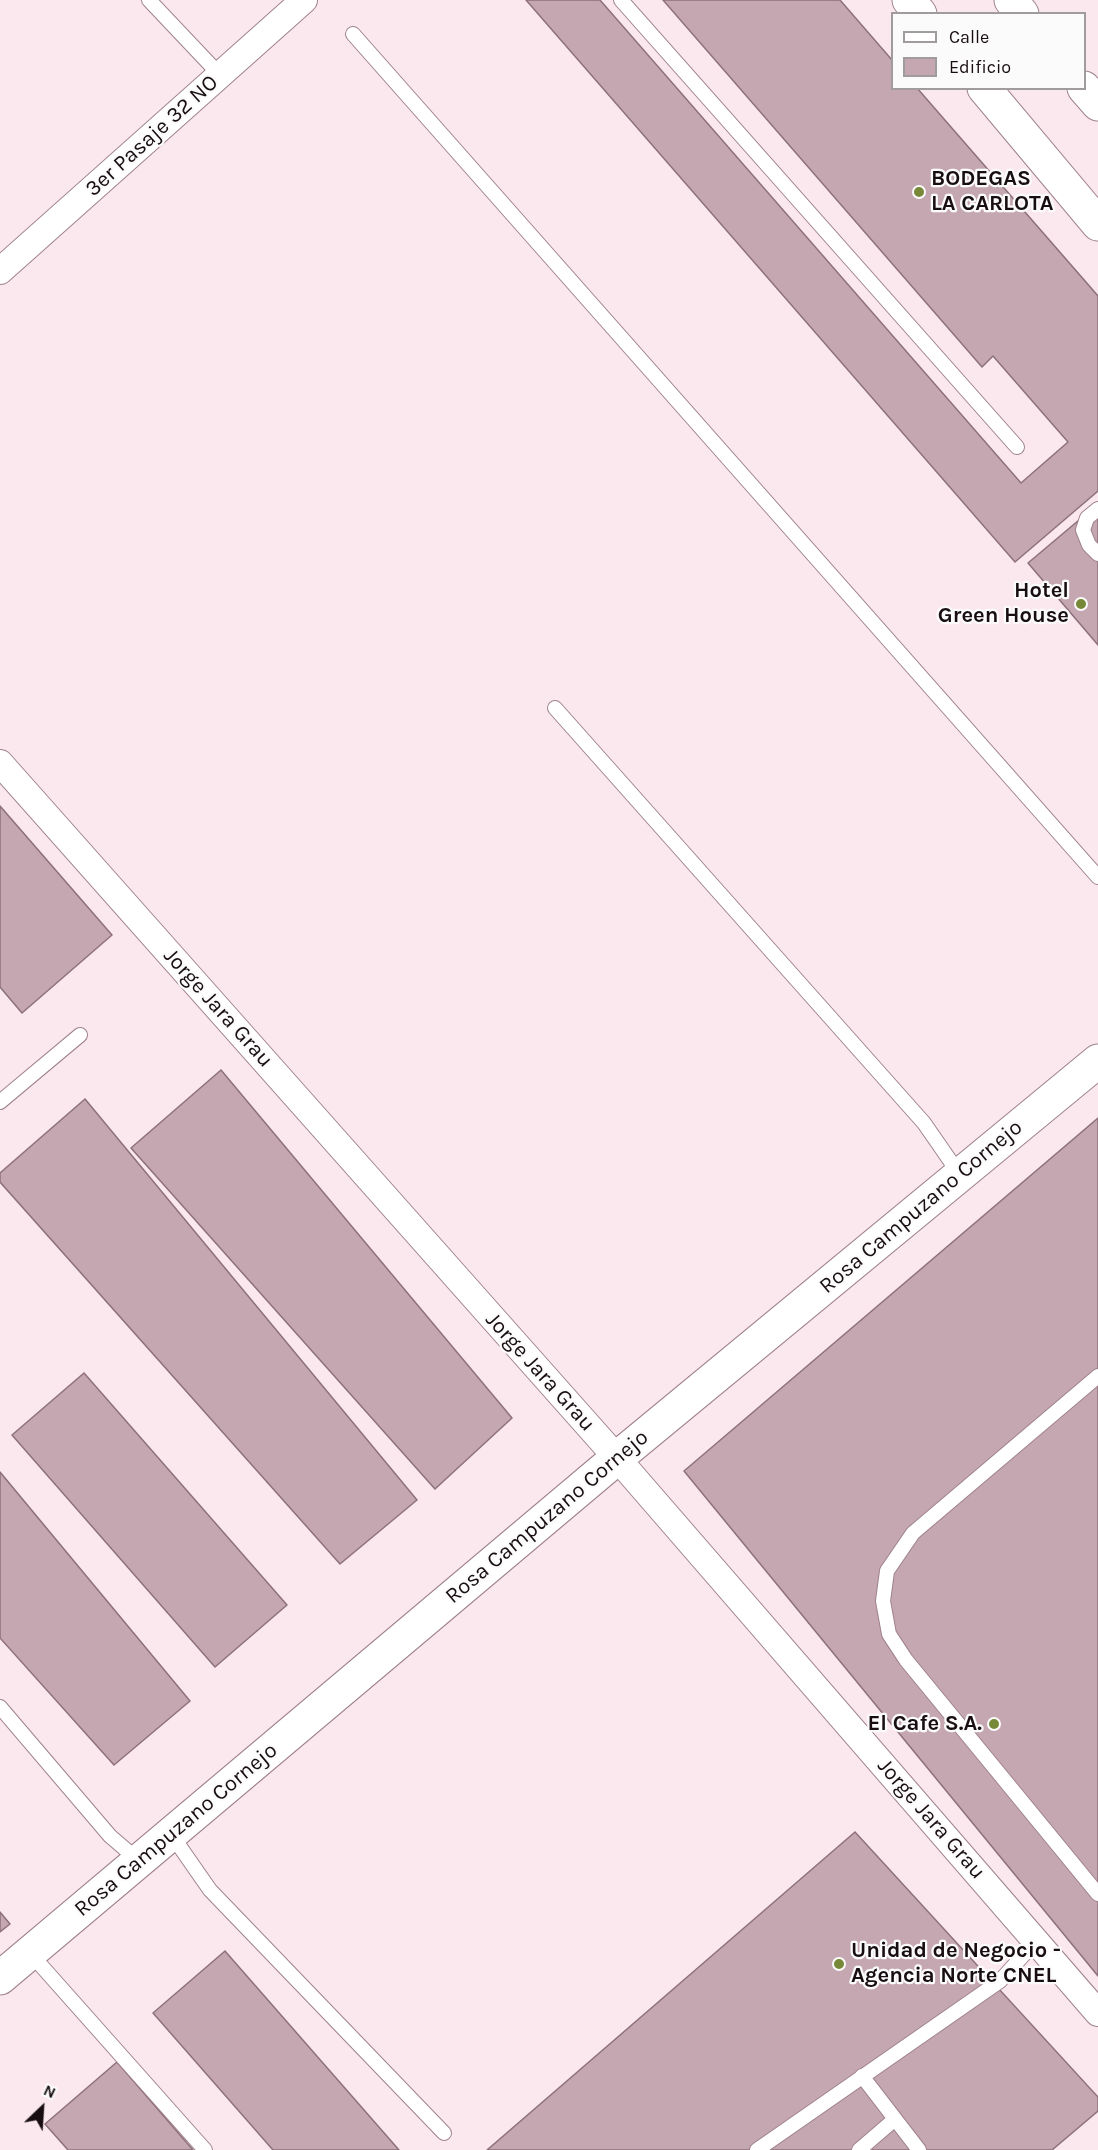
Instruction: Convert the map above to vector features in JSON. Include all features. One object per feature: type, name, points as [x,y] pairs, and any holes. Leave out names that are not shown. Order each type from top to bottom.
[{"type":"street","name":"3er Pasaje 32 NO","points":[[0,271],[304,0]]},
{"type":"street","points":[[909,0],[918,12]]},
{"type":"street","points":[[1011,0],[1020,12]]},
{"type":"street","points":[[986,90],[1098,224]]},
{"type":"street","points":[[1086,90],[1098,104]]},
{"type":"street","name":"Jorge Jara Grau","points":[[0,763],[617,1458],[1098,2013]]},
{"type":"street","name":"Rosa Campuzano Cornejo","points":[[0,1978],[617,1458],[1098,1061]]},
{"type":"lane","points":[[149,0],[220,75]]},
{"type":"lane","points":[[621,0],[1017,447]]},
{"type":"lane","points":[[353,34],[1098,876]]},
{"type":"lane","points":[[1098,509],[1087,518],[1083,530],[1089,545],[1098,554]]},
{"type":"lane","points":[[555,708],[924,1123],[960,1175]]},
{"type":"lane","points":[[0,1102],[80,1035]]},
{"type":"lane","points":[[1098,1376],[913,1533],[887,1571],[883,1601],[889,1634],[906,1659],[1098,1894]]},
{"type":"lane","points":[[0,1707],[110,1836],[139,1861]]},
{"type":"lane","points":[[171,1834],[210,1890],[444,2133]]},
{"type":"lane","points":[[757,2150],[1000,1981],[1036,1941]]},
{"type":"lane","points":[[30,1953],[206,2150]]},
{"type":"lane","points":[[862,2076],[919,2150]]},
{"type":"lane","points":[[859,2150],[896,2119]]},
{"type":"building","name":"BODEGAS LA CARLOTA","points":[[526,0],[600,0],[1021,483],[1068,442],[993,356],[982,367],[663,0],[840,0],[891,59],[891,90],[919,90],[1098,296],[1098,491],[1015,562]]},
{"type":"building","name":"Hotel Green House","points":[[1098,504],[1098,645],[1028,563]]},
{"type":"building","points":[[0,806],[112,935],[22,1013],[0,987]]},
{"type":"building","points":[[221,1070],[512,1418],[435,1489],[131,1148]]},
{"type":"building","points":[[85,1099],[417,1500],[340,1564],[0,1182],[0,1173]]},
{"type":"building","name":"El Cafe S.A.","points":[[1098,1118],[1098,1976],[684,1471]]},
{"type":"building","points":[[84,1373],[287,1605],[215,1667],[12,1435]]},
{"type":"building","points":[[0,1472],[190,1701],[114,1765],[0,1638]]},
{"type":"building","name":"Unidad de Negocio - Agencia Norte CNEL","points":[[855,1832],[1098,2097],[1098,2111],[1052,2150],[487,2150]]},
{"type":"building","points":[[0,1912],[10,1924],[0,1932]]},
{"type":"building","points":[[225,1951],[399,2150],[273,2150],[153,2013]]},
{"type":"building","points":[[117,2062],[193,2150],[68,2150],[45,2124]]},
{"type":"place","name":"BODEGAS LA CARLOTA","points":[[919,192]]},
{"type":"place","name":"Hotel Green House","points":[[1081,604]]},
{"type":"place","name":"El Cafe S.A.","points":[[994,1724]]},
{"type":"place","name":"Unidad de Negocio - Agencia Norte CNEL","points":[[839,1964]]}]
